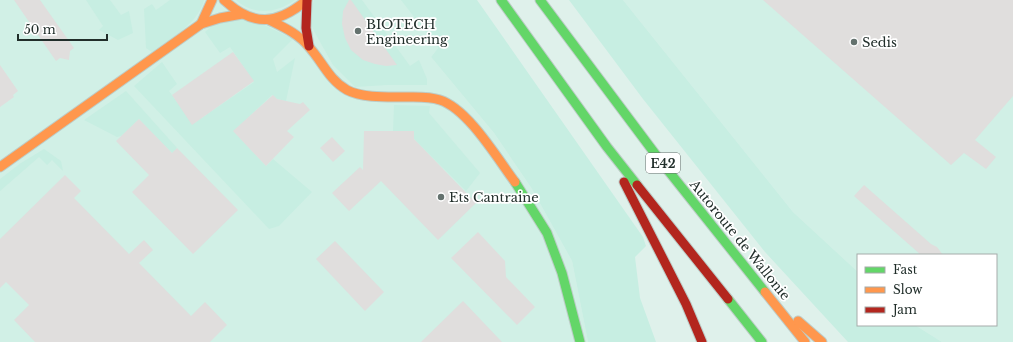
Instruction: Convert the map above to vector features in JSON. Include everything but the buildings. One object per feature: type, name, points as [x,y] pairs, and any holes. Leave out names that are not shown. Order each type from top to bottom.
[{"type":"main road","points":[[201,24],[212,0]]},
{"type":"main road","points":[[224,0],[231,7],[242,14],[255,19],[269,20],[283,17],[296,10],[307,0]]},
{"type":"main road","points":[[307,0],[306,28],[309,46]]},
{"type":"main road","name":"E42","points":[[501,0],[607,147],[762,342]]},
{"type":"main road","name":"Autoroute de Wallonie","points":[[540,0],[659,159],[805,342]]},
{"type":"main road","points":[[0,167],[201,24],[220,18],[242,14]]},
{"type":"main road","points":[[269,20],[296,34],[309,46],[328,74],[346,90],[372,97],[420,97],[440,100],[456,108],[470,121],[520,189],[547,233],[562,273],[580,342]]},
{"type":"main road","points":[[607,147],[686,304],[702,342]]},
{"type":"main road","points":[[768,295],[822,342]]},
{"type":"shaded area","points":[[0,0],[402,0],[438,48],[431,57],[494,133],[532,189],[572,261],[588,342],[0,342]]},
{"type":"shaded area","points":[[86,0],[110,0],[121,15],[129,11],[133,33],[118,40],[99,30],[103,26]]},
{"type":"shaded area","points":[[170,0],[204,0],[201,9],[183,30],[152,52],[146,48],[144,9],[152,4],[156,10]]},
{"type":"shaded area","points":[[236,0],[295,0],[281,8],[266,11],[250,9]]},
{"type":"shaded area","points":[[314,0],[362,0],[410,66],[419,60],[427,79],[427,85],[355,87],[333,65],[314,31],[309,19]]},
{"type":"shaded area","points":[[401,0],[477,0],[643,237],[646,246],[635,257],[640,298],[656,342],[588,342],[572,261],[532,189],[494,133],[431,57],[438,48]]},
{"type":"shaded area","points":[[569,0],[623,0],[793,212],[857,271],[857,326],[917,326],[942,342],[848,342],[765,252],[643,99]]},
{"type":"shaded area","points":[[623,0],[1013,0],[1013,342],[942,342],[917,326],[997,326],[997,254],[857,254],[857,271],[793,212]]},
{"type":"shaded area","points":[[242,14],[293,39],[273,59],[277,72],[295,58],[286,101],[277,99],[272,95],[234,131],[266,166],[273,159],[312,192],[279,226],[269,229],[134,86],[162,62],[177,84],[169,91],[193,124],[254,82],[230,47],[220,53],[205,32],[220,18]]},
{"type":"shaded area","points":[[126,91],[177,148],[172,153],[139,119],[121,136],[117,137],[84,120]]},
{"type":"shaded area","points":[[394,105],[430,106],[429,113],[480,173],[466,191],[414,139],[414,131],[393,131]]},
{"type":"shaded area","points":[[44,149],[61,161],[63,171],[52,160],[47,165],[39,157],[0,191],[0,179],[21,163]]},
{"type":"traffic: fast","points":[[501,0],[607,147],[637,185]]},
{"type":"traffic: fast","points":[[540,0],[659,159],[765,292]]},
{"type":"traffic: fast","points":[[515,182],[547,233],[562,273],[580,342]]},
{"type":"traffic: fast","points":[[728,299],[762,342]]},
{"type":"traffic: slow","points":[[201,24],[212,0]]},
{"type":"traffic: slow","points":[[224,0],[245,15],[265,20],[285,14],[307,0]]},
{"type":"traffic: slow","points":[[0,167],[201,24],[220,18],[242,14]]},
{"type":"traffic: slow","points":[[269,20],[290,31],[305,42],[314,52],[330,76],[341,86],[353,93],[390,97],[431,98],[451,105],[461,113],[481,135],[515,182]]},
{"type":"traffic: slow","points":[[765,292],[805,342]]},
{"type":"traffic: slow","points":[[798,321],[822,342]]},
{"type":"traffic: jam","points":[[307,0],[306,28],[309,46]]},
{"type":"traffic: jam","points":[[624,182],[686,304],[702,342]]},
{"type":"traffic: jam","points":[[637,185],[728,299]]},
{"type":"place","name":"BIOTECH Engineering","points":[[358,31]]},
{"type":"place","name":"Sedis","points":[[854,42]]},
{"type":"place","name":"Ets Cantraine","points":[[441,197]]}]
